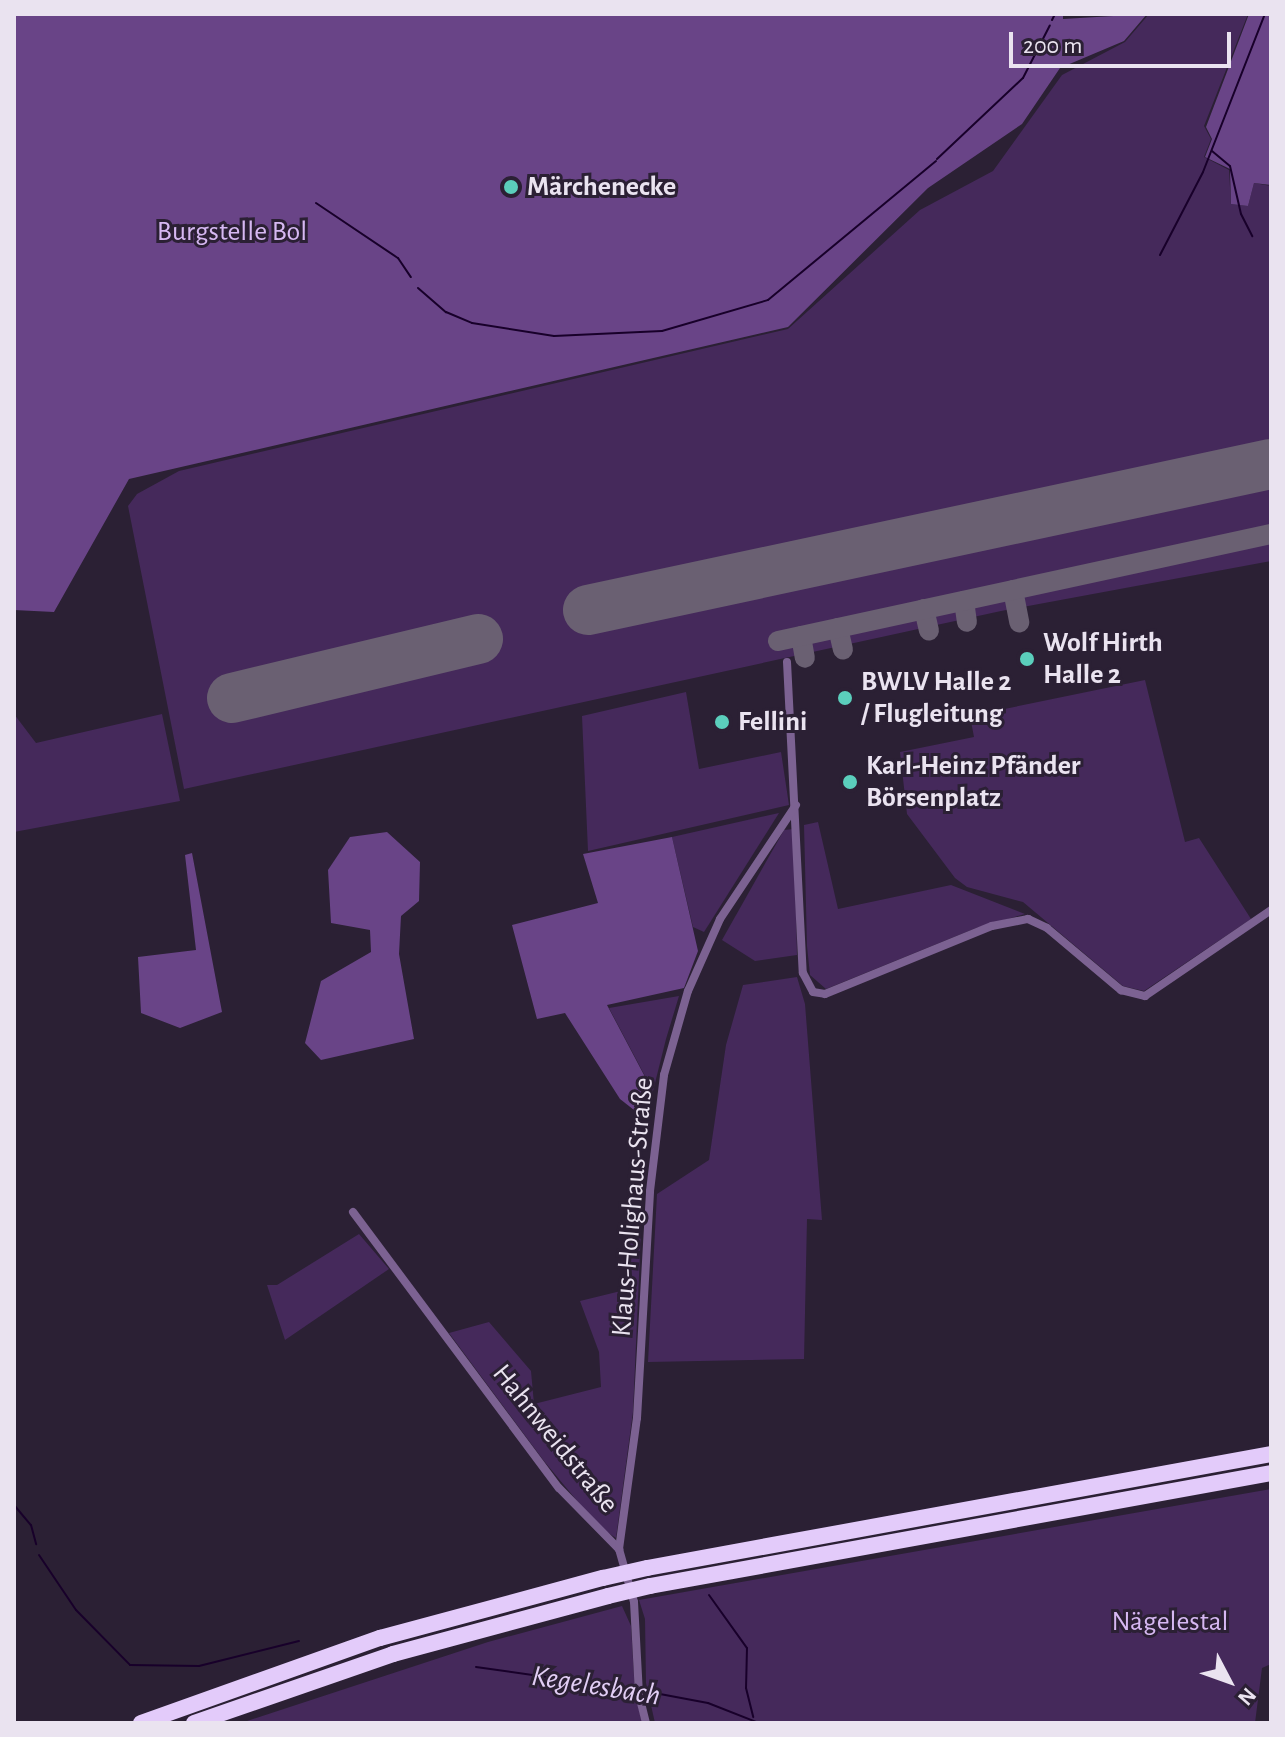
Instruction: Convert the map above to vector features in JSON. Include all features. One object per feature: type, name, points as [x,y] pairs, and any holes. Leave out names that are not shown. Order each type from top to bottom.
[{"type":"highway","points":[[141,1723],[380,1638],[603,1578],[1271,1454]]},
{"type":"highway","points":[[194,1723],[393,1654],[650,1586],[1271,1473]]},
{"type":"street","points":[[787,662],[803,973],[813,992],[825,994],[992,926],[1028,919],[1047,928],[1121,990],[1145,996],[1271,910]]},
{"type":"street","name":"Klaus-Holighaus-Straße","points":[[619,1549],[642,1366],[650,1191],[671,1049],[688,991],[720,919],[796,805]]},
{"type":"street","name":"Hahnweidstraße","points":[[353,1212],[559,1488],[619,1549],[634,1602],[639,1695],[646,1723]]},
{"type":"green space","name":"Burgstelle Bol","points":[[14,14],[1063,14],[1063,19],[1147,14],[1124,41],[1060,68],[1022,124],[928,188],[788,327],[129,479],[54,612],[14,610]]},
{"type":"green space","points":[[1149,14],[1248,14],[1204,126],[1211,139],[1204,157],[1229,170],[1231,204],[1248,206],[1254,183],[1271,186],[1271,561],[1001,611],[184,789],[128,506],[137,494],[179,471],[788,329],[920,210],[993,171],[1062,75],[1125,42]]},
{"type":"green space","points":[[1249,14],[1271,14],[1271,185],[1254,183],[1248,206],[1231,204],[1230,169],[1205,157],[1212,139],[1206,127]]},
{"type":"green space","points":[[1145,680],[1185,842],[1199,838],[1251,919],[1144,991],[1123,986],[1023,902],[967,887],[955,878],[907,814],[900,752],[974,737],[970,716]]},
{"type":"green space","points":[[686,692],[699,769],[781,752],[789,805],[588,851],[582,716]]},
{"type":"green space","points":[[14,714],[36,743],[162,714],[180,801],[14,832]]},
{"type":"green space","points":[[779,813],[704,932],[693,927],[672,837]]},
{"type":"green space","points":[[818,822],[838,909],[951,885],[1025,914],[976,928],[826,989],[810,975],[807,946],[804,825]]},
{"type":"green space","points":[[794,829],[797,955],[755,961],[722,940],[784,830]]},
{"type":"green space","points":[[387,832],[420,862],[419,901],[401,916],[399,954],[414,1039],[321,1060],[305,1043],[321,981],[371,952],[370,930],[331,923],[328,870],[350,837]]},
{"type":"green space","points":[[672,837],[698,951],[684,988],[607,1005],[653,1092],[652,1105],[634,1110],[620,1099],[565,1013],[537,1019],[512,925],[598,903],[583,854]]},
{"type":"green space","points":[[192,853],[222,1012],[180,1028],[141,1013],[138,957],[196,950],[185,855]]},
{"type":"green space","points":[[797,977],[805,1004],[822,1220],[807,1219],[804,1359],[648,1362],[657,1194],[709,1160],[726,1045],[743,985]]},
{"type":"green space","points":[[679,996],[666,1039],[653,1091],[609,1008]]},
{"type":"green space","points":[[643,1185],[633,1412],[616,1538],[598,1526],[544,1461],[449,1333],[489,1322],[531,1371],[534,1404],[601,1387],[599,1352],[580,1301],[629,1289],[632,1194]]},
{"type":"green space","points":[[359,1234],[389,1269],[285,1340],[267,1285],[277,1285]]},
{"type":"green space","name":"Nägelestal","points":[[1271,1489],[1271,1664],[1262,1668],[1255,1723],[655,1723],[646,1683],[645,1619],[639,1600]]},
{"type":"green space","points":[[622,1606],[631,1626],[635,1693],[642,1723],[241,1723],[488,1642]]},
{"type":"waterway","points":[[1052,20],[1055,14]]},
{"type":"waterway","points":[[1160,255],[1203,172],[1265,14]]},
{"type":"waterway","points":[[937,159],[1023,78],[1050,25]]},
{"type":"waterway","points":[[1212,151],[1230,166],[1241,214],[1252,236]]},
{"type":"waterway","points":[[418,288],[446,312],[472,323],[554,336],[662,331],[768,300],[936,161]]},
{"type":"waterway","points":[[316,203],[398,258],[411,277]]},
{"type":"waterway","name":"Kegelesbach","points":[[14,1505],[31,1525],[36,1544]]},
{"type":"waterway","name":"Kegelesbach","points":[[39,1555],[76,1610],[130,1665],[199,1666],[299,1641]]},
{"type":"waterway","points":[[709,1595],[747,1648],[746,1688],[753,1717]]},
{"type":"waterway","name":"Kegelesbach","points":[[476,1667],[637,1690]]},
{"type":"waterway","name":"Kegelesbach","points":[[644,1691],[708,1703],[759,1723]]},
{"type":"taxiway","points":[[778,641],[1271,534]]},
{"type":"taxiway","points":[[1013,590],[1019,622]]},
{"type":"taxiway","points":[[964,601],[967,622]]},
{"type":"taxiway","points":[[924,609],[929,630]]},
{"type":"taxiway","points":[[838,628],[843,649]]},
{"type":"taxiway","points":[[801,636],[805,658]]},
{"type":"runway","points":[[588,610],[1271,464]]},
{"type":"runway","points":[[232,698],[478,639]]},
{"type":"place","name":"Märchenecke","points":[[511,187]]},
{"type":"place","name":"Wolf Hirth Halle 2","points":[[1027,659]]},
{"type":"place","name":"BWLV Halle 2 / Flugleitung","points":[[845,698]]},
{"type":"place","name":"Fellini","points":[[722,722]]},
{"type":"place","name":"Karl-Heinz Pfänder Börsenplatz","points":[[850,782]]}]
